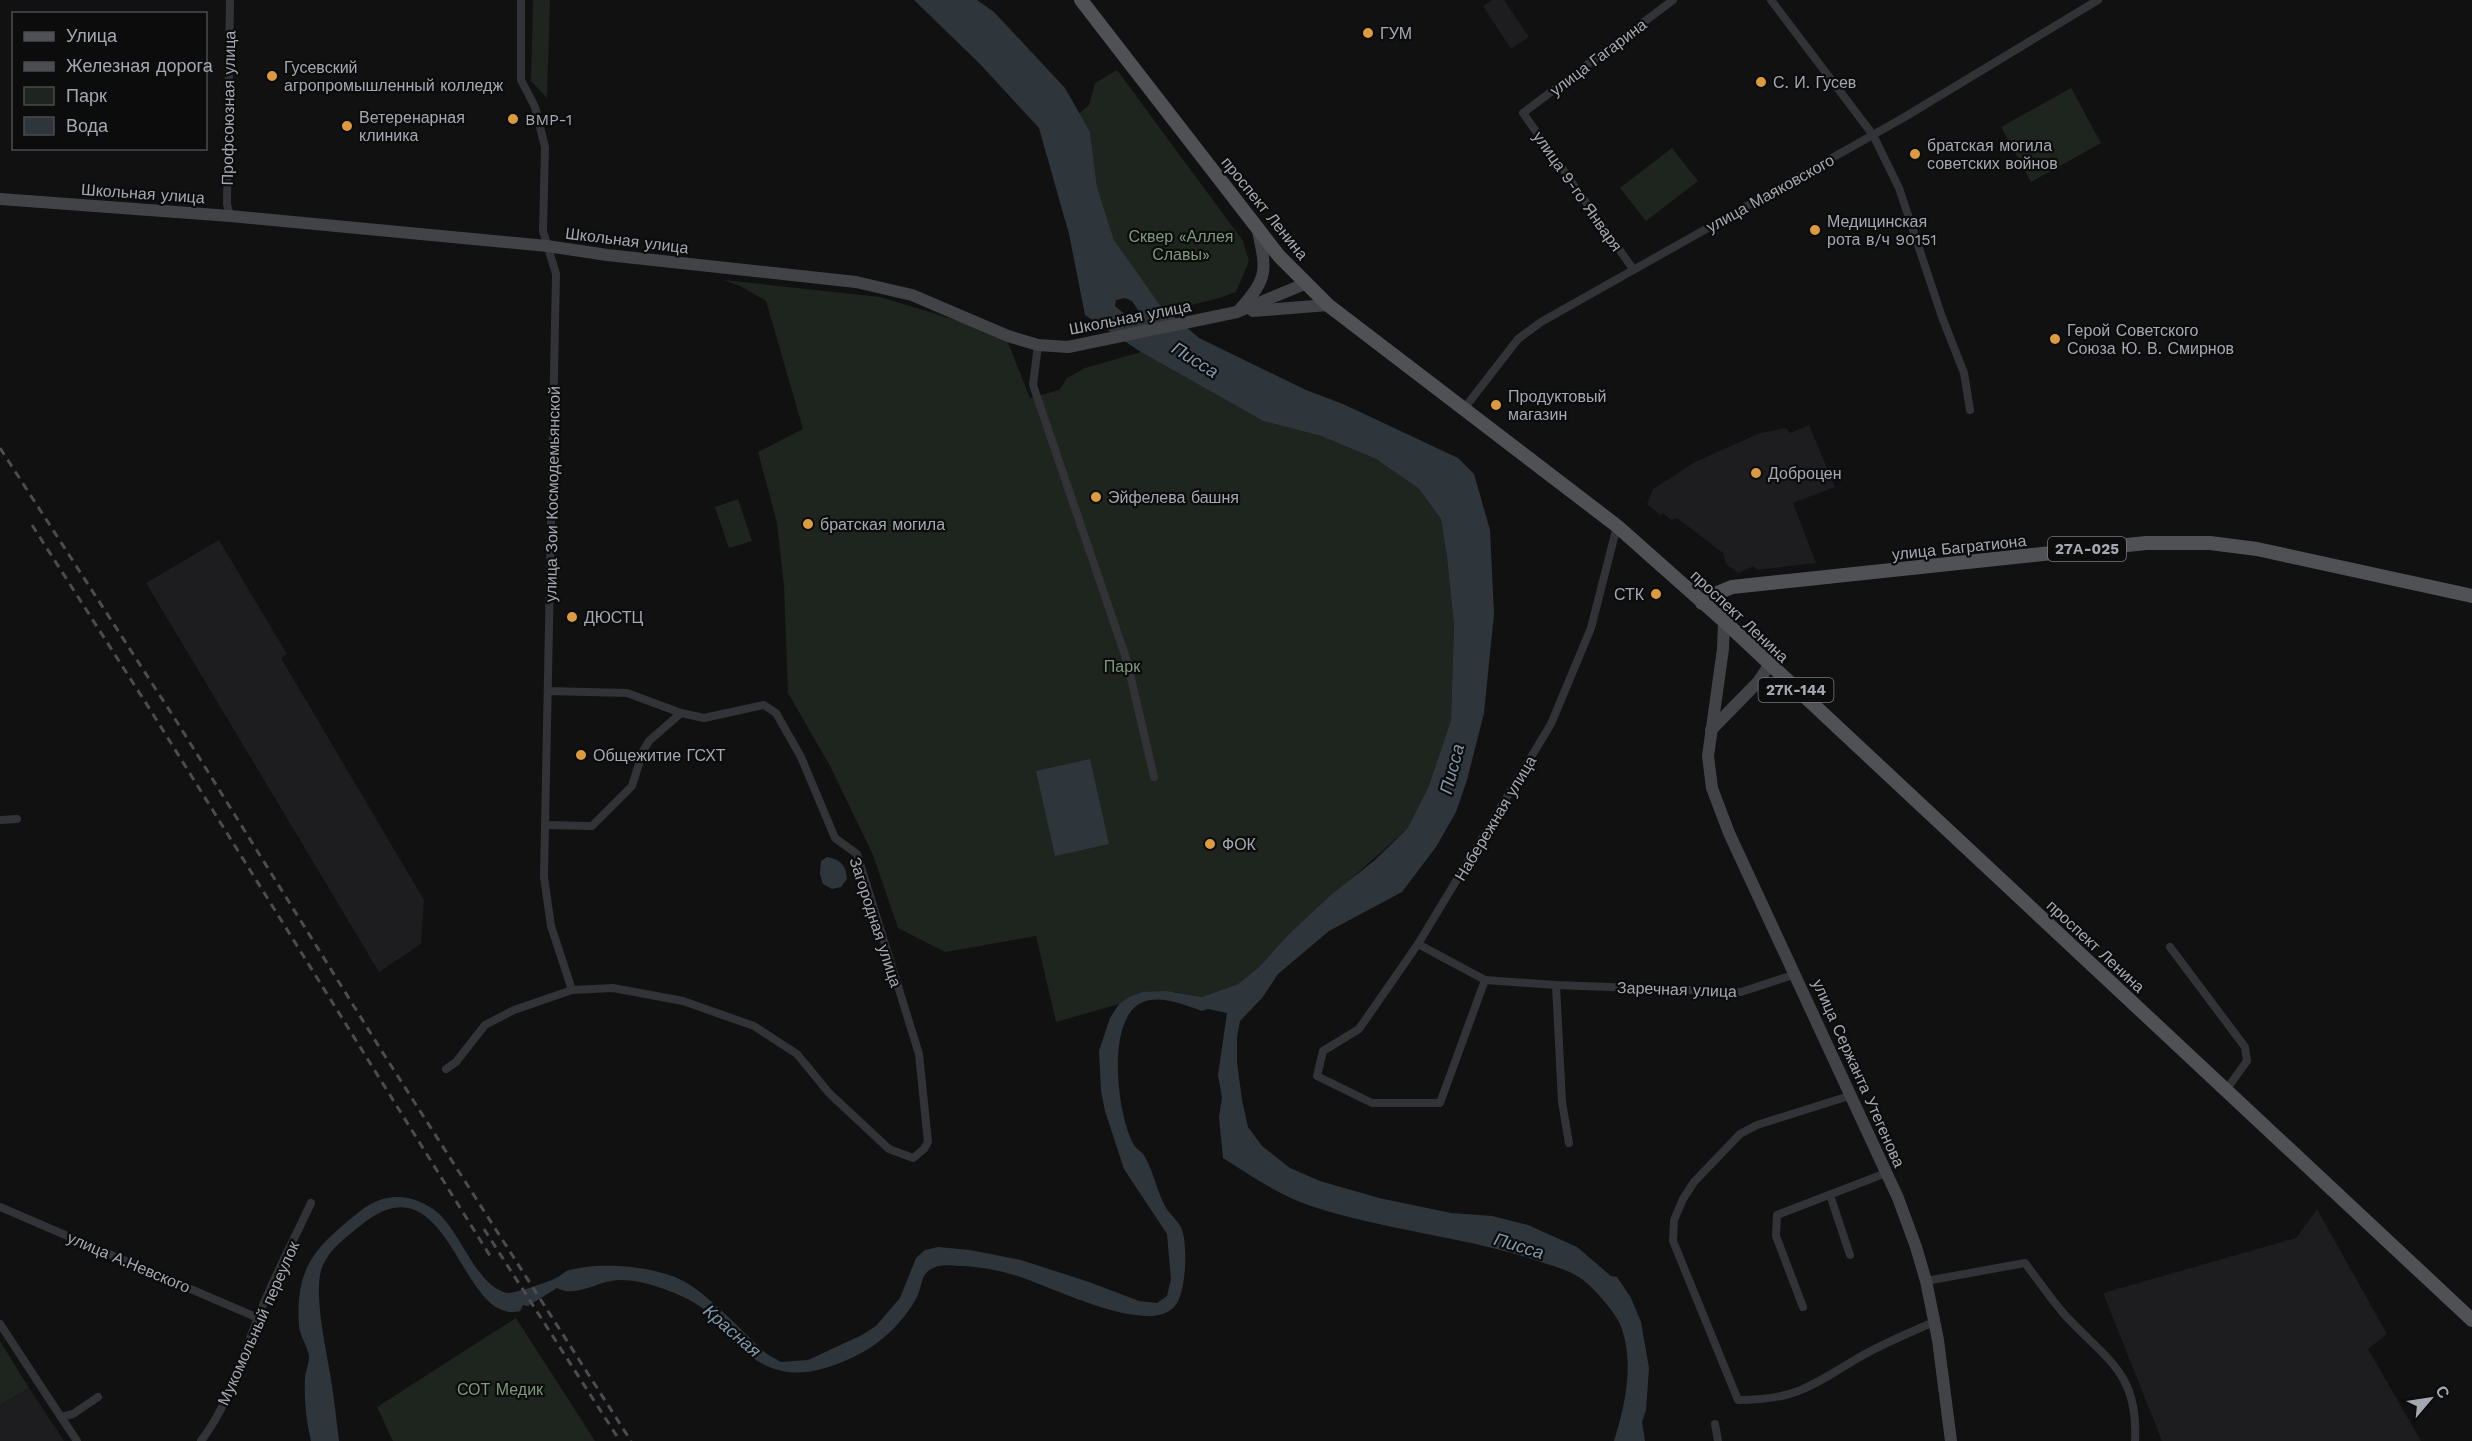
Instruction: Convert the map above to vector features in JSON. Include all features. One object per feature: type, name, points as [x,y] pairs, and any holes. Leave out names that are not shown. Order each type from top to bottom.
[{"type":"main road","name":"проспект Ленина","points":[[1081,0],[1279,256],[1328,305],[1617,526],[1724,621],[2472,1320]]},
{"type":"main road","name":"Школьная улица","points":[[0,199],[230,216],[547,246],[607,255],[856,282],[912,295],[1008,336],[1038,345],[1068,347],[1237,312],[1328,305]]},
{"type":"main road","points":[[1237,312],[1257,291],[1263,279],[1264,260],[1257,226]]},
{"type":"main road","name":"Школьная улица","points":[[1237,312],[1307,283]]},
{"type":"main road","name":"улица Багратиона","points":[[1702,603],[1710,596],[1732,587],[2146,543],[2186,542],[2257,549],[2472,596]]},
{"type":"main road","name":"улица Сержанта Утегенова","points":[[1724,621],[1723,649],[1708,756],[1712,789],[1886,1173],[1916,1247],[1934,1322],[1951,1441]]},
{"type":"main road","points":[[1711,730],[1758,682],[1770,664]]},
{"type":"street","name":"Профсоюзная улица","points":[[230,0],[227,204],[230,216]]},
{"type":"street","name":"улица Зои Космодемьянской","points":[[522,0],[521,80],[534,108],[544,147],[543,231],[556,274],[544,877],[551,926],[572,990]]},
{"type":"street","name":"улица Гагарина","points":[[1523,113],[1673,0]]},
{"type":"street","points":[[1771,0],[1873,135],[1899,188],[1942,317],[1964,373],[1970,410]]},
{"type":"street","name":"улица Маяковского","points":[[1463,410],[1518,339],[1541,322],[1873,135],[2098,0]]},
{"type":"street","name":"улица 9-го Января","points":[[1523,113],[1633,269]]},
{"type":"street","points":[[1038,345],[1033,384],[1127,661],[1154,777]]},
{"type":"street","name":"Набережная улица","points":[[1485,980],[1440,1104],[1372,1103],[1317,1076],[1323,1051],[1359,1029],[1418,944],[1551,724],[1591,628],[1617,526]]},
{"type":"street","points":[[545,825],[592,826],[632,786],[643,751],[649,741],[681,713],[627,693],[548,691]]},
{"type":"street","name":"Загородная улица","points":[[572,990],[613,988],[683,1001],[754,1026],[797,1054],[829,1093],[889,1149],[913,1158],[924,1149],[928,1142],[919,1054],[858,854],[835,838],[801,757],[776,713],[764,705],[704,718],[681,713]]},
{"type":"street","points":[[0,820],[17,819]]},
{"type":"street","name":"Заречная улица","points":[[1418,944],[1485,980],[1741,992],[1796,974]]},
{"type":"street","points":[[2170,947],[2245,1047],[2247,1061],[2226,1090]]},
{"type":"street","points":[[1556,985],[1562,1102],[1569,1143]]},
{"type":"street","points":[[446,1069],[456,1062],[484,1025],[514,1010],[572,990]]},
{"type":"street","points":[[1850,1095],[1757,1125],[1740,1134],[1694,1182],[1683,1199],[1674,1220],[1673,1241],[1738,1400],[1764,1400],[1801,1392],[1828,1378],[1858,1358],[1934,1322]]},
{"type":"street","points":[[1803,1307],[1776,1236],[1777,1215],[1886,1173]]},
{"type":"street","points":[[1830,1195],[1850,1255]]},
{"type":"street","name":"Мукомольный переулок","points":[[201,1441],[210,1430],[235,1379],[258,1318],[311,1203]]},
{"type":"street","name":"улица А.Невского","points":[[0,1207],[258,1318]]},
{"type":"street","points":[[1926,1281],[2025,1263],[2064,1314],[2117,1367],[2133,1400],[2137,1419],[2135,1441]]},
{"type":"street","points":[[0,1324],[77,1441]]},
{"type":"street","points":[[61,1417],[73,1414],[98,1397]]},
{"type":"street","points":[[1715,1424],[1718,1441]]},
{"type":"shaded area","points":[[1492,0],[1504,0],[1529,37],[1511,49],[1483,6]]},
{"type":"shaded area","points":[[1809,425],[1835,487],[1793,503],[1816,563],[1756,570],[1754,566],[1738,573],[1726,564],[1723,553],[1677,518],[1671,520],[1663,513],[1660,515],[1647,504],[1653,489],[1695,462],[1760,433],[1786,428],[1790,433]]},
{"type":"shaded area","points":[[219,540],[287,654],[281,658],[424,900],[421,944],[379,972],[146,583]]},
{"type":"shaded area","points":[[2317,1209],[2387,1334],[2368,1349],[2421,1441],[2162,1441],[2103,1293],[2296,1238]]},
{"type":"shaded area","points":[[29,1388],[64,1441],[0,1441],[0,1405]]},
{"type":"green space","points":[[533,0],[550,0],[547,98],[531,81]]},
{"type":"green space","name":"Сквер «Аллея Славы»","points":[[1117,70],[1243,241],[1249,261],[1236,292],[1168,311],[1159,304],[1133,270],[1114,240],[1097,187],[1090,132],[1078,114],[1089,105],[1095,83]]},
{"type":"green space","points":[[2071,88],[2101,143],[2031,182],[2001,127]]},
{"type":"green space","points":[[1672,148],[1698,181],[1646,221],[1620,188]]},
{"type":"green space","name":"Парк","points":[[724,280],[880,297],[1005,335],[1030,398],[1059,390],[1067,378],[1085,368],[1141,352],[1263,421],[1321,436],[1376,459],[1418,488],[1441,519],[1447,558],[1454,625],[1451,720],[1428,788],[1407,829],[1288,935],[1259,967],[1238,984],[1202,997],[1175,992],[1129,997],[1119,1004],[1056,1022],[1036,936],[945,952],[898,928],[873,855],[830,766],[788,693],[784,586],[777,523],[758,452],[803,429],[766,301]]},
{"type":"green space","points":[[738,499],[752,541],[729,548],[715,507]]},
{"type":"green space","name":"СОТ Медик","points":[[516,1318],[595,1441],[393,1441],[377,1407]]},
{"type":"green space","points":[[0,1341],[29,1388],[0,1405]]},
{"type":"water","points":[[914,0],[977,0],[994,12],[1065,88],[1090,132],[1097,187],[1114,240],[1159,304],[1199,338],[1306,390],[1343,404],[1458,458],[1474,474],[1490,530],[1494,614],[1484,713],[1467,780],[1456,812],[1436,847],[1402,892],[1329,931],[1278,974],[1262,998],[1240,1021],[1237,1037],[1237,1062],[1242,1100],[1248,1127],[1262,1146],[1290,1168],[1320,1181],[1379,1198],[1451,1213],[1492,1216],[1528,1225],[1577,1247],[1611,1276],[1617,1277],[1631,1298],[1641,1322],[1649,1368],[1646,1410],[1642,1422],[1645,1441],[1614,1441],[1627,1385],[1626,1343],[1620,1323],[1606,1303],[1588,1284],[1565,1270],[1505,1251],[1366,1221],[1299,1202],[1223,1158],[1219,1117],[1222,1098],[1218,1075],[1227,1013],[1208,1009],[1202,1011],[1173,1002],[1150,1000],[1131,1011],[1123,1027],[1118,1068],[1119,1091],[1128,1131],[1134,1145],[1145,1157],[1163,1202],[1181,1227],[1184,1238],[1185,1270],[1182,1291],[1175,1306],[1162,1314],[1143,1316],[1121,1313],[1007,1273],[972,1267],[942,1266],[927,1272],[923,1277],[917,1297],[904,1317],[888,1334],[869,1348],[849,1359],[814,1371],[784,1371],[757,1361],[743,1351],[698,1305],[675,1293],[643,1283],[627,1280],[605,1282],[581,1290],[565,1291],[557,1288],[528,1306],[523,1305],[520,1311],[499,1309],[482,1294],[434,1224],[414,1210],[390,1209],[349,1234],[334,1249],[323,1265],[320,1275],[319,1303],[339,1441],[311,1441],[305,1394],[309,1356],[299,1326],[299,1305],[305,1273],[311,1260],[331,1236],[359,1212],[386,1198],[405,1197],[424,1203],[433,1209],[443,1217],[485,1279],[495,1288],[507,1293],[532,1287],[554,1279],[568,1270],[584,1267],[633,1267],[667,1274],[703,1294],[767,1354],[781,1362],[808,1360],[876,1326],[900,1298],[916,1258],[925,1250],[938,1247],[970,1250],[1021,1260],[1139,1301],[1157,1303],[1167,1296],[1171,1279],[1167,1234],[1124,1169],[1105,1111],[1101,1091],[1099,1051],[1110,1018],[1119,1004],[1143,992],[1166,991],[1202,997],[1238,984],[1259,967],[1288,935],[1332,894],[1374,861],[1407,829],[1428,788],[1451,720],[1454,625],[1441,519],[1418,488],[1376,459],[1321,436],[1263,421],[1141,352],[1085,315],[1069,234],[1039,128],[980,64]],"holes":[[[1125,298],[1132,301],[1145,320],[1133,321],[1115,306],[1116,300]]]},
{"type":"water","points":[[1090,759],[1109,844],[1055,856],[1036,771]]},
{"type":"water","points":[[827,857],[836,859],[844,867],[847,879],[841,887],[832,889],[823,884],[820,874],[821,861]]},
{"type":"railway","points":[[0,448],[177,722],[383,1053],[631,1441]]},
{"type":"railway","points":[[32,525],[151,711],[492,1259]]},
{"type":"railway","points":[[484,1229],[620,1441]]},
{"type":"place","name":"ГУМ","points":[[1368,33]]},
{"type":"place","name":"Гусевский агропромышленный колледж","points":[[272,76]]},
{"type":"place","name":"С. И. Гусев","points":[[1761,82]]},
{"type":"place","name":"BMP-1","points":[[513,119]]},
{"type":"place","name":"Ветеренарная клиника","points":[[347,126]]},
{"type":"place","name":"братская могила советских войнов","points":[[1915,154]]},
{"type":"place","name":"Медицинская рота в/ч 90151","points":[[1815,230]]},
{"type":"place","name":"Герой Советского Союза Ю. В. Смирнов","points":[[2055,339]]},
{"type":"place","name":"Продуктовый магазин","points":[[1496,405]]},
{"type":"place","name":"Доброцен","points":[[1756,473]]},
{"type":"place","name":"Эйфелева башня","points":[[1096,497]]},
{"type":"place","name":"братская могила","points":[[808,524]]},
{"type":"place","name":"СТК","points":[[1656,594]]},
{"type":"place","name":"ДЮСТЦ","points":[[572,617]]},
{"type":"place","name":"Общежитие ГСХТ","points":[[581,755]]},
{"type":"place","name":"ФОК","points":[[1210,844]]},
{"type":"water label","name":"Писса","points":[[1195,360]]},
{"type":"water label","name":"Писса","points":[[1452,769]]},
{"type":"water label","name":"Писса","points":[[1519,1246]]},
{"type":"water label","name":"Красная","points":[[732,1331]]}]
